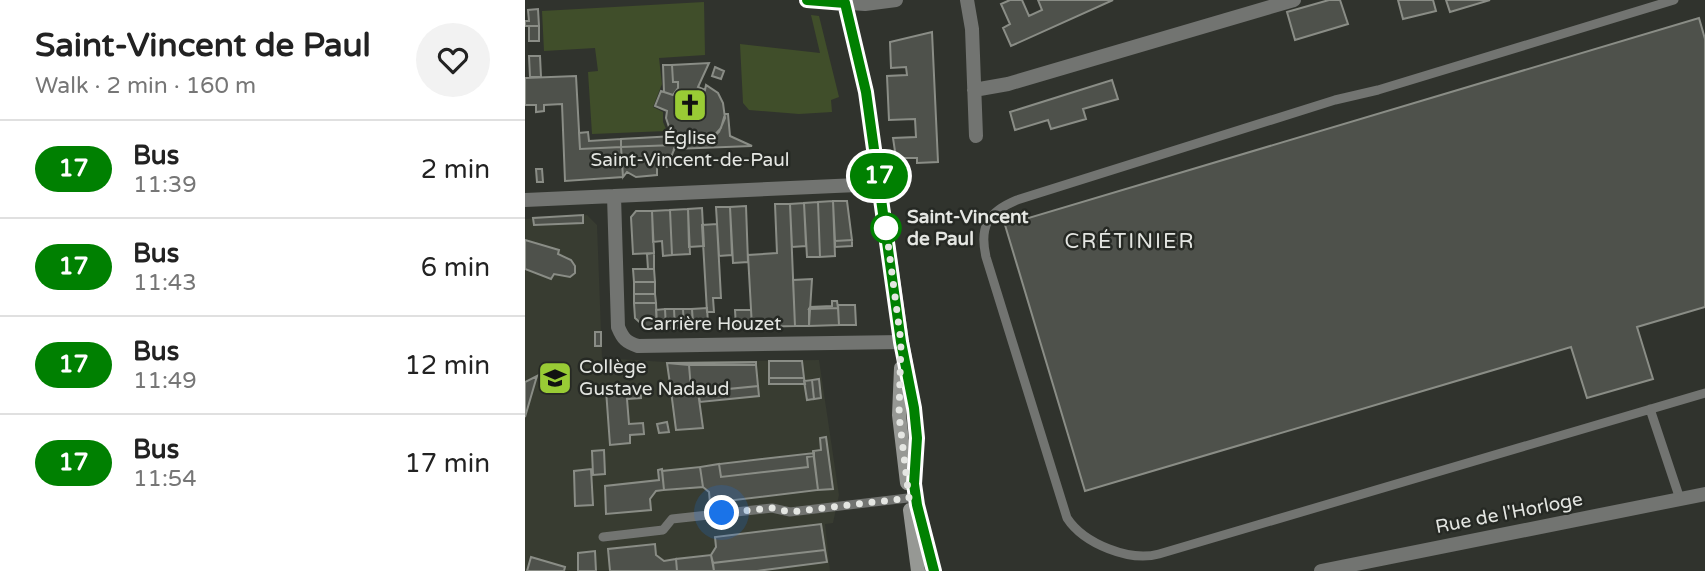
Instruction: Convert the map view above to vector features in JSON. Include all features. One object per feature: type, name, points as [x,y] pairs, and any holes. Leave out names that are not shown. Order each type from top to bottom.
[{"type":"street","points":[[806,0],[865,4],[896,0]]},
{"type":"street","points":[[967,0],[971,20],[976,135]]},
{"type":"street","points":[[974,90],[1009,85],[1294,0]]},
{"type":"street","points":[[845,2],[866,92],[917,438],[912,498],[918,571]]},
{"type":"street","points":[[525,200],[880,184]]},
{"type":"street","name":"Carrière Houzet","points":[[614,196],[618,327],[622,338],[628,343],[638,346],[901,342]]},
{"type":"street","name":"Rue de l'Horloge","points":[[1321,571],[1366,566],[1705,494]]},
{"type":"street","points":[[912,498],[933,571]]},
{"type":"lane","points":[[1674,0],[1386,88],[1322,104],[1017,200],[994,212],[986,224],[983,239],[986,257],[1067,519],[1082,535],[1133,557],[1159,554],[1705,393]]},
{"type":"lane","points":[[1650,410],[1680,499]]},
{"type":"lane","points":[[603,537],[663,530],[672,519],[772,508],[790,512],[912,498]]},
{"type":"shaded area","points":[[587,215],[597,225],[602,358],[665,362],[819,360],[839,495],[833,523],[825,524],[830,571],[525,571],[525,219]]},
{"type":"green space","points":[[704,2],[705,55],[659,58],[662,84],[653,107],[663,112],[667,131],[592,134],[588,72],[598,71],[595,48],[544,51],[542,11]]},
{"type":"green space","points":[[811,15],[819,16],[839,97],[831,100],[832,112],[799,114],[749,110],[743,103],[740,44],[820,53]]},
{"type":"building","points":[[1010,0],[1022,0],[1029,16],[1042,10],[1038,0],[1113,0],[1011,46],[1003,28],[1010,24],[1001,4]]},
{"type":"building","points":[[1329,0],[1340,0],[1348,24],[1295,40],[1287,12]]},
{"type":"building","points":[[1398,0],[1433,0],[1436,11],[1403,19]]},
{"type":"building","points":[[1446,0],[1490,0],[1450,12]]},
{"type":"building","points":[[538,9],[539,26],[525,26],[525,21],[529,21],[528,10]]},
{"type":"building","points":[[1699,18],[1705,39],[1705,307],[1637,327],[1653,379],[1587,398],[1571,347],[1085,491],[1005,225]]},
{"type":"building","points":[[529,26],[539,26],[539,41],[529,41]]},
{"type":"building","points":[[932,32],[938,162],[917,163],[917,158],[896,158],[893,138],[916,137],[915,119],[889,120],[887,76],[907,75],[906,67],[891,68],[890,42]]},
{"type":"building","points":[[529,56],[540,56],[541,77],[530,77]]},
{"type":"building","name":"Église Saint-Vincent-de-Paul","points":[[709,63],[698,87],[705,90],[706,85],[718,93],[723,103],[725,118],[719,132],[711,139],[689,143],[684,141],[685,137],[680,135],[678,138],[670,130],[667,111],[655,106],[661,91],[673,95],[678,88],[678,82],[673,82],[672,65]]},
{"type":"building","points":[[663,65],[672,65],[673,82],[678,82],[678,88],[673,95],[664,92]]},
{"type":"building","points":[[715,67],[724,71],[721,79],[712,76]]},
{"type":"building","points":[[576,76],[580,149],[621,147],[623,177],[565,181],[562,104],[544,105],[544,111],[536,112],[536,105],[525,105],[525,78]]},
{"type":"building","points":[[1112,80],[1118,99],[1083,109],[1086,119],[1051,129],[1048,120],[1015,130],[1010,112]]},
{"type":"building","points":[[725,114],[728,114],[730,136],[752,146],[674,149],[680,135],[689,143],[711,139],[721,128]]},
{"type":"building","points":[[588,132],[589,141],[621,139],[621,147],[580,149],[579,133]]},
{"type":"building","points":[[678,138],[676,145],[621,147],[621,139]]},
{"type":"building","points":[[676,145],[667,167],[657,167],[657,175],[636,177],[627,172],[623,177],[621,147]]},
{"type":"building","points":[[536,169],[542,169],[543,182],[537,182]]},
{"type":"building","points":[[833,201],[835,256],[820,257],[818,202]]},
{"type":"building","points":[[833,201],[847,201],[852,240],[835,241]]},
{"type":"building","points":[[818,202],[820,257],[807,257],[804,203]]},
{"type":"building","points":[[804,203],[806,246],[792,247],[790,204]]},
{"type":"building","points":[[775,204],[790,204],[795,326],[752,327],[748,255],[777,253]]},
{"type":"building","points":[[746,206],[748,262],[733,263],[730,207]]},
{"type":"building","points":[[716,207],[730,207],[732,255],[719,256]]},
{"type":"building","points":[[702,208],[704,246],[689,247],[688,209]]},
{"type":"building","points":[[688,209],[690,254],[672,255],[670,210]]},
{"type":"building","points":[[670,210],[672,255],[663,256],[662,241],[653,242],[652,211]]},
{"type":"building","points":[[636,211],[652,211],[654,253],[633,254],[631,217]]},
{"type":"building","points":[[583,215],[583,223],[534,225],[533,218]]},
{"type":"building","points":[[717,224],[721,298],[713,298],[714,312],[707,312],[702,225]]},
{"type":"building","points":[[525,240],[559,250],[558,254],[571,260],[575,273],[570,277],[554,274],[551,279],[525,269]]},
{"type":"building","points":[[852,240],[852,246],[835,247],[835,241]]},
{"type":"building","points":[[654,253],[654,269],[648,269],[647,254]]},
{"type":"building","points":[[633,269],[654,269],[655,282],[634,282]]},
{"type":"building","points":[[812,279],[809,326],[795,326],[793,280]]},
{"type":"building","points":[[634,282],[655,282],[655,294],[634,294]]},
{"type":"building","points":[[634,294],[655,294],[656,303],[634,303]]},
{"type":"building","points":[[832,301],[837,301],[838,308],[809,309],[832,306]]},
{"type":"building","points":[[634,303],[656,303],[657,328],[646,328],[635,318]]},
{"type":"building","points":[[838,305],[855,305],[856,325],[839,325]]},
{"type":"building","points":[[707,308],[708,323],[693,323],[692,309]]},
{"type":"building","points":[[838,308],[839,325],[809,326],[809,309]]},
{"type":"building","points":[[665,309],[666,328],[657,328],[656,310]]},
{"type":"building","points":[[665,309],[674,309],[675,328],[666,328]]},
{"type":"building","points":[[674,309],[683,309],[684,328],[675,328]]},
{"type":"building","points":[[683,309],[692,309],[693,328],[684,328]]},
{"type":"building","points":[[735,310],[751,310],[752,327],[736,327]]},
{"type":"building","points":[[595,332],[601,332],[601,346],[595,346]]},
{"type":"building","points":[[769,361],[802,361],[804,378],[769,378]]},
{"type":"building","points":[[756,362],[756,365],[668,363]]},
{"type":"building","points":[[667,363],[689,365],[691,389],[671,391]]},
{"type":"building","points":[[689,365],[756,365],[758,386],[698,392],[703,428],[676,430],[671,391],[691,389]]},
{"type":"building","points":[[537,376],[525,417],[525,382]]},
{"type":"building","points":[[769,378],[804,378],[805,384],[769,384]]},
{"type":"building","points":[[819,379],[821,398],[814,399],[812,380]]},
{"type":"building","points":[[812,380],[814,399],[807,400],[804,381]]},
{"type":"building","points":[[758,386],[759,396],[700,402],[698,392]]},
{"type":"building","points":[[640,387],[641,398],[627,399],[629,424],[643,423],[644,434],[630,435],[630,443],[610,445],[606,390]]},
{"type":"building","points":[[667,422],[669,432],[659,433],[657,424]]},
{"type":"building","points":[[826,437],[833,489],[818,490],[813,451],[821,450],[820,438]]},
{"type":"building","points":[[604,450],[605,474],[593,475],[592,451]]},
{"type":"building","points":[[814,453],[814,456],[807,457],[808,467],[721,477],[719,464]]},
{"type":"building","points":[[814,456],[818,490],[710,503],[709,492],[703,487],[700,467],[719,464],[721,477],[808,467],[807,457]]},
{"type":"building","points":[[700,467],[703,487],[664,490],[662,471]]},
{"type":"building","points":[[591,469],[593,505],[575,506],[574,471]]},
{"type":"building","points":[[662,469],[664,490],[656,491],[650,499],[651,510],[606,514],[605,486],[659,480],[658,470]]},
{"type":"building","points":[[821,524],[825,550],[713,563],[711,555],[716,547],[715,537]]},
{"type":"building","points":[[655,544],[656,555],[664,561],[676,559],[677,571],[610,571],[608,549]]},
{"type":"building","points":[[825,550],[827,562],[757,571],[714,571],[713,563]]},
{"type":"building","points":[[595,551],[596,571],[578,571],[578,553]]},
{"type":"building","points":[[711,555],[714,571],[677,571],[676,559]]},
{"type":"building","points":[[531,557],[565,567],[564,571],[527,571]]},
{"type":"bus line","name":"17","points":[[807,0],[845,3],[866,92],[901,342],[914,408],[917,438],[914,484],[919,519],[934,571]]},
{"type":"place","name":"Église Saint-Vincent-de-Paul","points":[[690,105]]},
{"type":"place","name":"Saint-Vincent de Paul","points":[[886,228]]},
{"type":"place","name":"Collège Gustave Nadaud","points":[[555,378]]},
{"type":"district","name":"CRÉTINIER","points":[[1130,241]]},
{"type":"route","points":[[722,513],[772,508],[790,512],[909,498],[899,415],[901,342],[886,228]]}]
